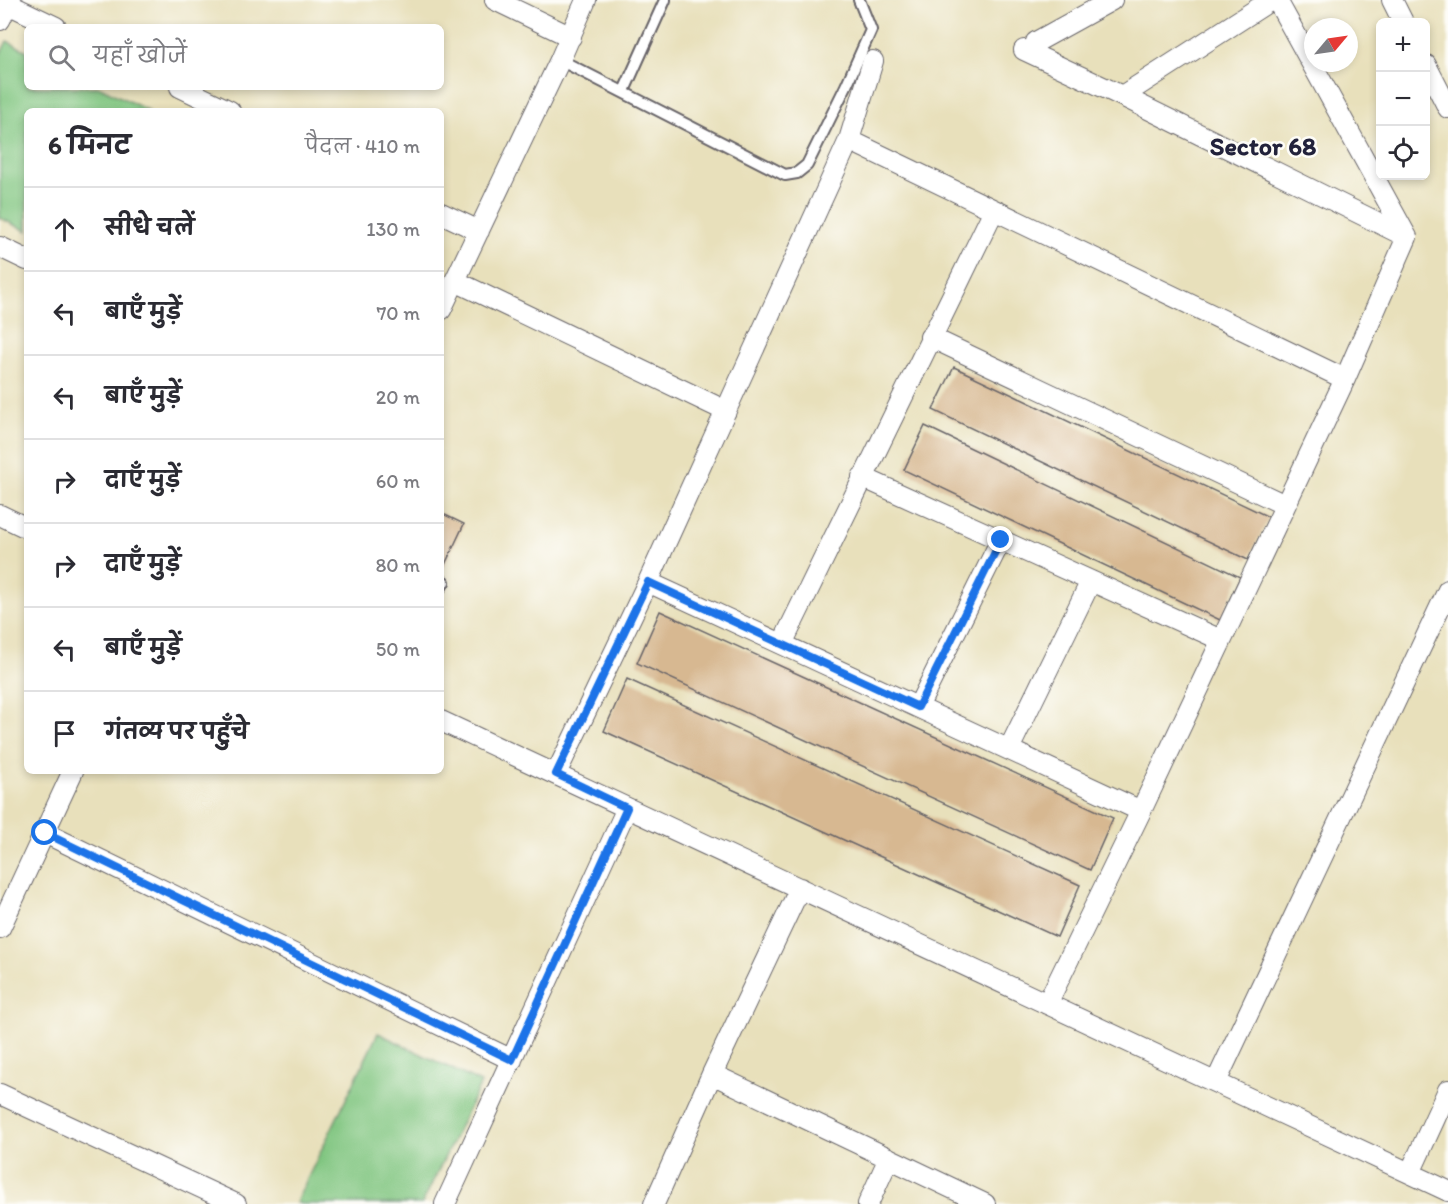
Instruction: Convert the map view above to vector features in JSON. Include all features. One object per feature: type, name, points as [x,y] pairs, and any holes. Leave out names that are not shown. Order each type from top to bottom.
[{"type":"street","points":[[495,0],[571,36]]},
{"type":"street","points":[[444,304],[560,60],[586,0]]},
{"type":"street","points":[[1112,0],[1030,46],[1122,96],[1407,237]]},
{"type":"street","points":[[1392,0],[1401,18]]},
{"type":"street","points":[[1122,96],[1268,2],[1276,2],[1407,237]]},
{"type":"street","points":[[6,8],[48,24]]},
{"type":"street","points":[[556,774],[648,582],[849,140],[873,61]]},
{"type":"street","points":[[1429,72],[1448,108]]},
{"type":"street","points":[[186,90],[224,108]]},
{"type":"street","points":[[849,140],[1345,379]]},
{"type":"street","points":[[782,644],[994,210]]},
{"type":"street","points":[[444,214],[479,231]]},
{"type":"street","points":[[1047,1004],[1345,379],[1407,237]]},
{"type":"street","points":[[0,247],[24,259]]},
{"type":"street","points":[[455,281],[726,411]]},
{"type":"street","points":[[930,337],[1285,505]]},
{"type":"street","points":[[862,477],[1221,640]]},
{"type":"street","points":[[0,515],[24,527]]},
{"type":"street","points":[[918,707],[1001,540]]},
{"type":"street","points":[[1009,750],[1091,581]]},
{"type":"street","points":[[648,582],[1141,811]]},
{"type":"street","points":[[1216,1082],[1448,590]]},
{"type":"street","points":[[444,722],[1448,1191]]},
{"type":"street","points":[[0,928],[72,774]]},
{"type":"street","points":[[445,1204],[627,808]]},
{"type":"street","points":[[45,833],[512,1060]]},
{"type":"street","points":[[654,1204],[712,1074],[800,888]]},
{"type":"street","points":[[712,1074],[985,1204]]},
{"type":"street","points":[[1410,1173],[1448,1090]]},
{"type":"street","points":[[0,1094],[236,1204]]},
{"type":"street","points":[[868,1204],[889,1158]]},
{"type":"lane","points":[[624,91],[664,0]]},
{"type":"lane","points":[[560,60],[785,175],[797,173],[807,165],[871,30],[859,0]]},
{"type":"green space","points":[[7,41],[24,50],[24,90],[106,90],[143,108],[24,108],[24,230],[0,218],[0,55]]},
{"type":"green space","points":[[378,1033],[481,1083],[422,1204],[301,1204],[296,1202]]},
{"type":"building","points":[[954,367],[1269,517],[1248,560],[933,410]]},
{"type":"building","points":[[925,426],[1240,577],[1220,620],[904,470]]},
{"type":"building","points":[[444,514],[464,524],[444,567]]},
{"type":"building","points":[[660,611],[1113,818],[1090,870],[637,663]]},
{"type":"building","points":[[627,679],[1080,885],[1057,937],[604,731]]},
{"type":"district","name":"Sector 68","points":[[1263,146]]},
{"type":"route","points":[[45,833],[512,1060],[627,808],[556,774],[648,582],[918,707],[1001,540]]}]
